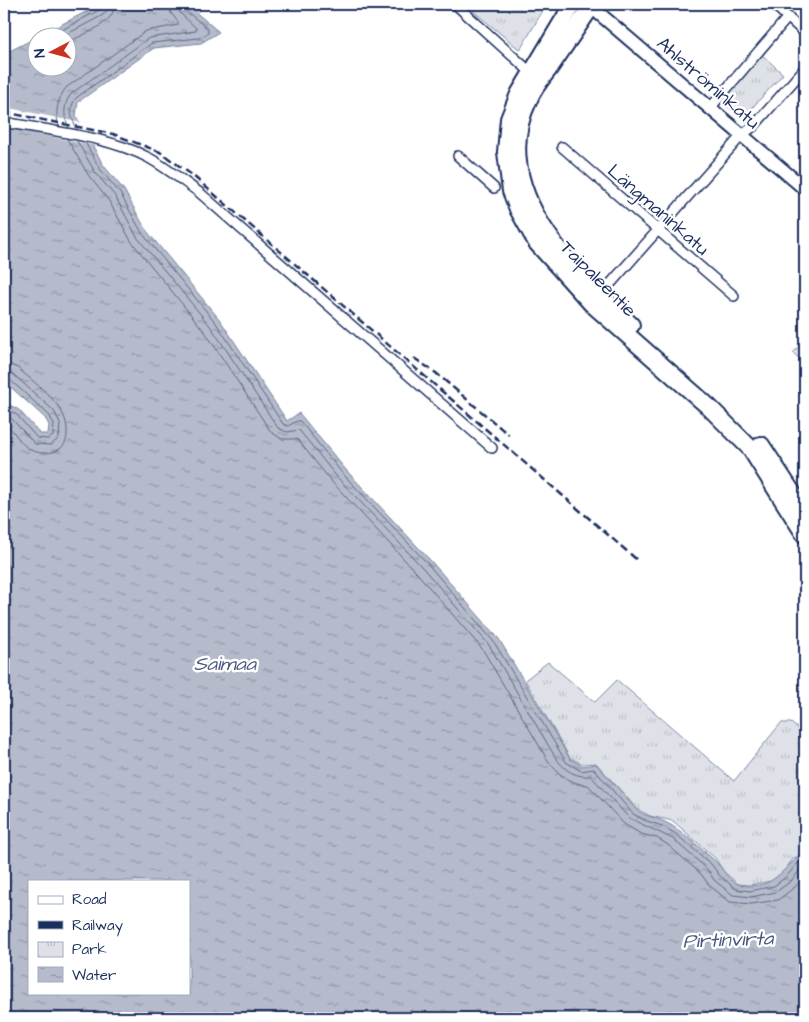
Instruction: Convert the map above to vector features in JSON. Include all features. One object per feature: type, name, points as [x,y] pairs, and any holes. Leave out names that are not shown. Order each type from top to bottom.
[{"type":"highway","name":"Taipaleentie","points":[[573,4],[519,94],[509,119],[506,152],[511,191],[518,209],[537,243],[710,407],[750,448],[805,535]]},
{"type":"highway","name":"Taipaleentie","points":[[591,5],[529,98],[519,128],[517,149],[521,178],[530,205],[542,228],[595,298],[758,442],[805,512]]},
{"type":"street","points":[[455,4],[527,69]]},
{"type":"street","points":[[773,4],[805,33]]},
{"type":"street","name":"Ahlströminkatu","points":[[591,5],[805,189]]},
{"type":"street","points":[[711,107],[788,17]]},
{"type":"street","points":[[595,298],[612,282],[742,135],[754,126],[805,68]]},
{"type":"street","points":[[4,122],[112,143],[148,158],[200,192],[492,448]]},
{"type":"street","name":"Längmaninkatu","points":[[562,147],[734,296]]},
{"type":"street","points":[[458,156],[494,188]]},
{"type":"green space","points":[[465,4],[543,4],[545,7],[520,50]]},
{"type":"green space","points":[[759,52],[783,74],[742,119],[718,98]]},
{"type":"green space","points":[[805,339],[805,363],[793,353]]},
{"type":"green space","points":[[548,662],[595,702],[617,680],[734,781],[781,723],[791,723],[805,735],[805,852],[793,859],[783,872],[771,881],[750,885],[738,884],[724,872],[715,858],[673,821],[650,816],[637,809],[596,763],[583,764],[570,758],[525,680]]},
{"type":"water","name":"Saimaa","points":[[101,4],[186,4],[219,32],[201,43],[154,48],[78,102],[76,116],[104,166],[124,190],[146,230],[220,320],[287,421],[299,413],[346,470],[430,560],[499,639],[570,759],[583,766],[596,764],[637,810],[671,825],[684,834],[713,859],[731,880],[741,885],[748,886],[767,883],[805,853],[805,1018],[4,1018],[4,402],[19,410],[40,434],[48,434],[49,425],[45,418],[4,381],[4,54],[28,42],[28,78],[78,78],[78,28],[54,28]]},
{"type":"pier","points":[[4,107],[82,123],[96,146],[4,127]]},
{"type":"waterway","points":[[193,10],[199,4]]},
{"type":"railway","points":[[4,112],[113,134],[160,152],[192,175],[636,559]]},
{"type":"railway","points":[[414,358],[436,373],[509,435]]},
{"type":"water label","name":"Pirtinvirta","points":[[728,939]]}]
